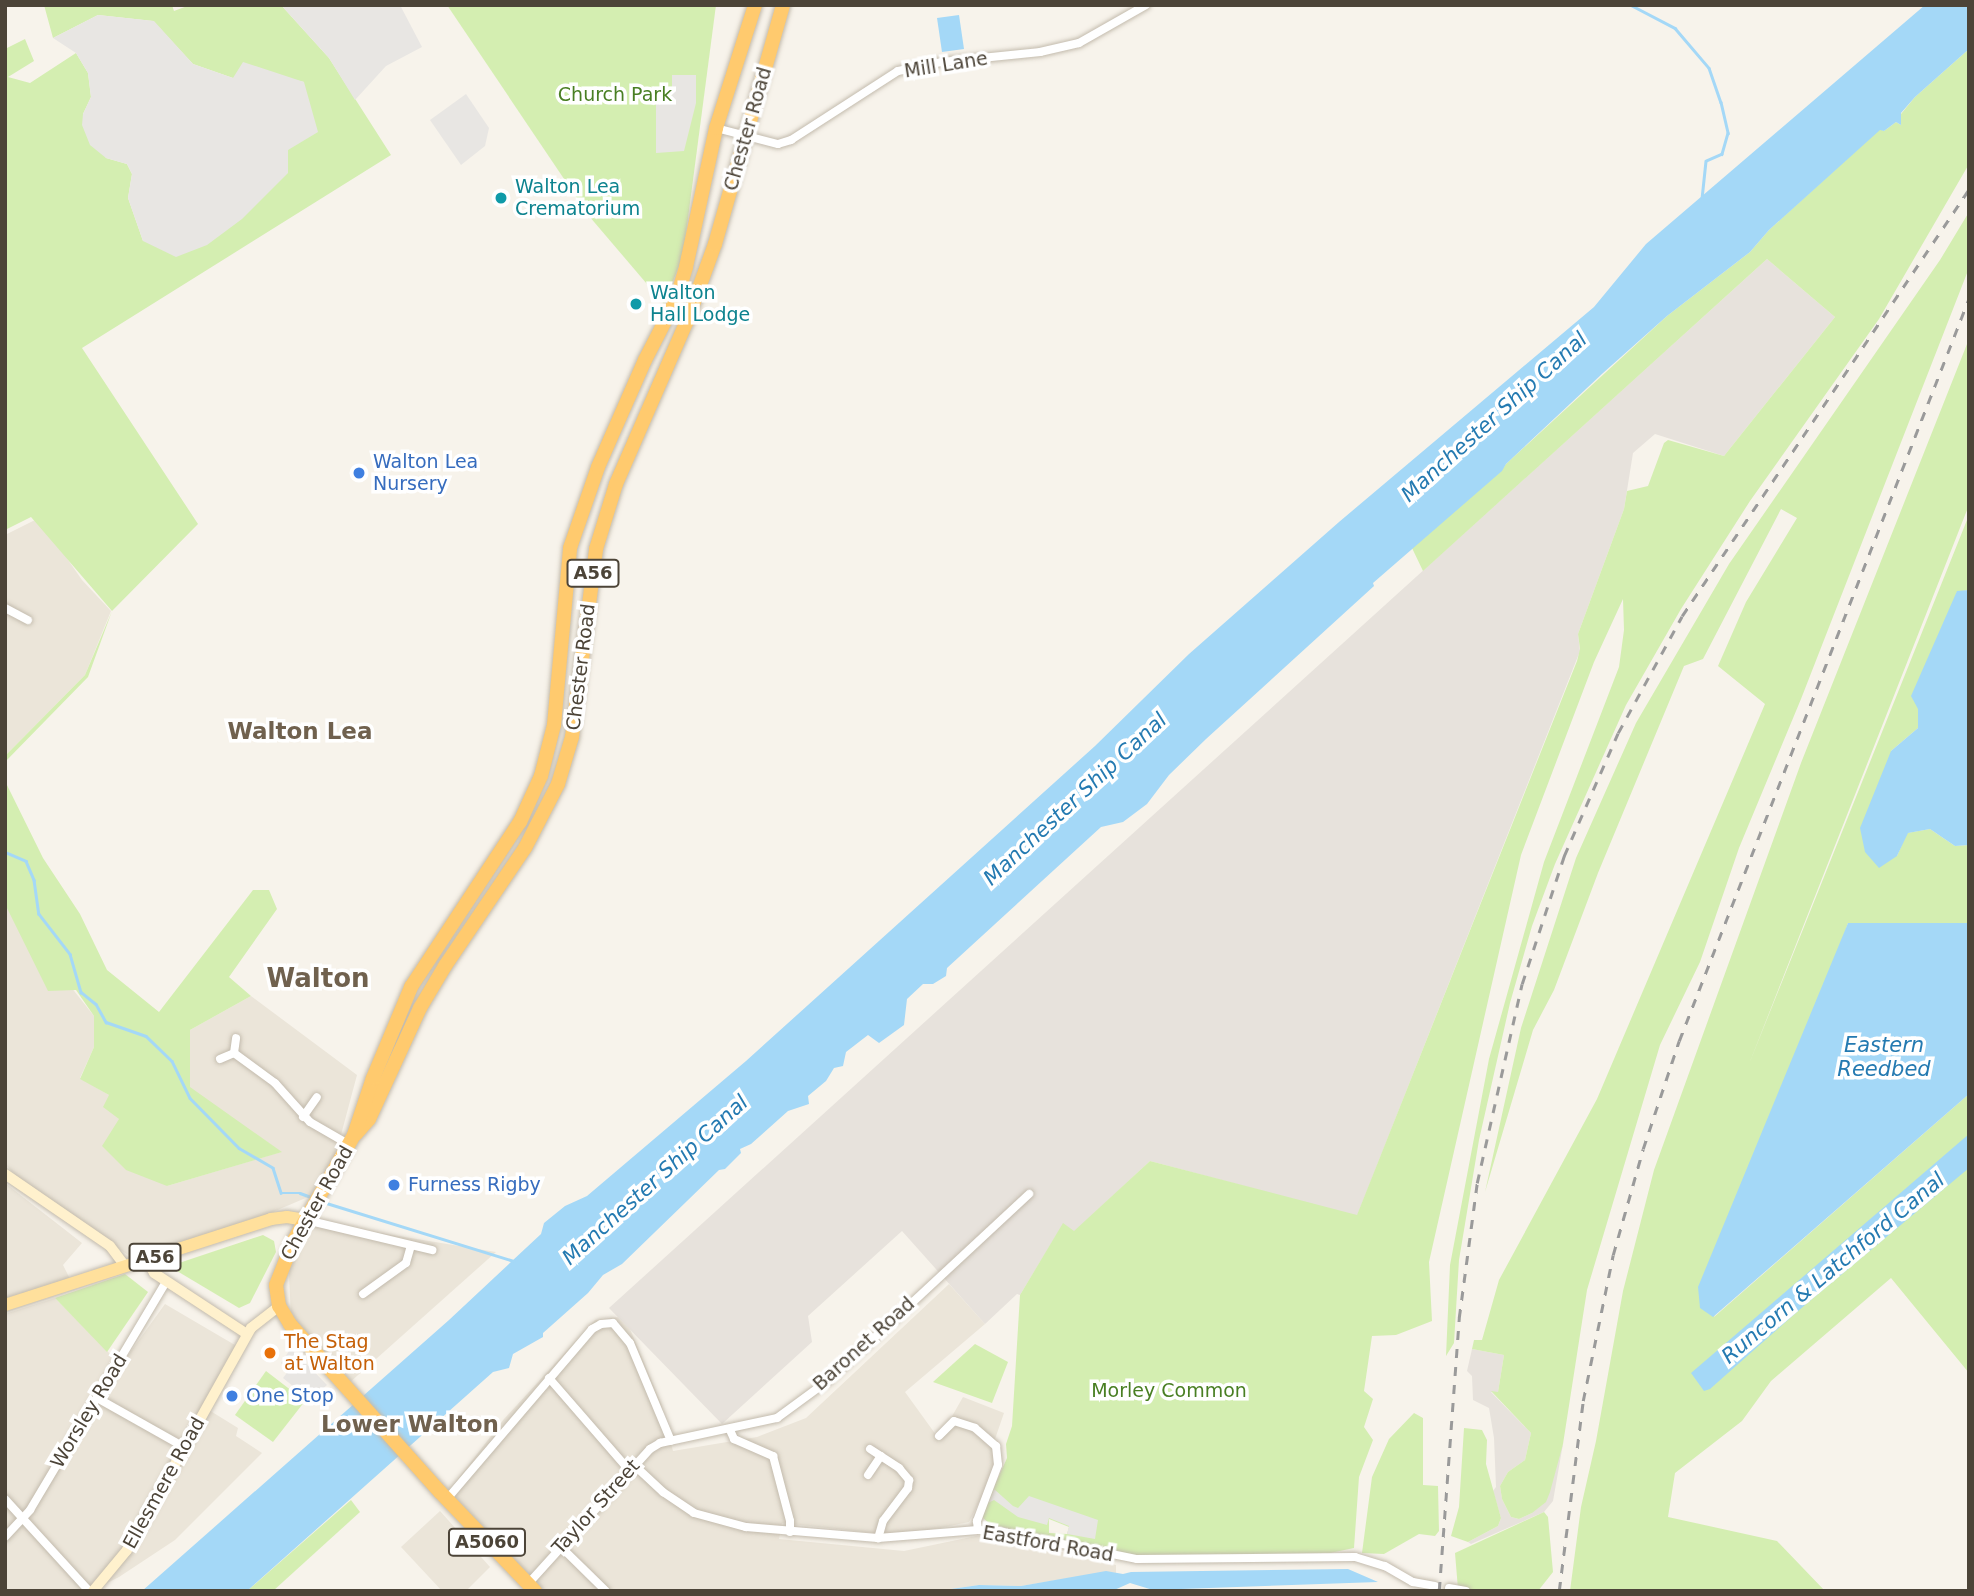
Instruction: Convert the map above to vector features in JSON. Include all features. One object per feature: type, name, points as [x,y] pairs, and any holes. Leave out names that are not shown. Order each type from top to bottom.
[{"type":"highway","name":"Chester Road","points":[[279,1306],[276,1294],[278,1277],[352,1140],[373,1078],[411,987],[520,822],[541,776],[554,725],[570,548],[603,454],[645,360],[676,300],[687,267],[716,128],[755,5]]},
{"type":"highway","name":"Chester Road","points":[[352,1140],[369,1119],[420,1008],[525,848],[558,784],[572,737],[596,549],[616,484],[692,308],[715,244],[783,5]]},
{"type":"highway","name":"A5060","points":[[279,1306],[290,1324],[354,1396],[531,1587]]},
{"type":"main road","points":[[5,1174],[110,1246],[125,1266]]},
{"type":"main road","name":"A56","points":[[5,1305],[271,1219],[309,1216]]},
{"type":"main road","points":[[146,1259],[155,1273],[166,1282],[247,1334]]},
{"type":"main road","name":"Ellesmere Road","points":[[91,1591],[121,1559],[247,1334],[256,1322],[279,1306]]},
{"type":"street","name":"Mill Lane","points":[[716,128],[778,144],[790,140],[898,71],[942,62],[1040,52],[1079,43],[1146,5]]},
{"type":"street","points":[[5,608],[28,620]]},
{"type":"street","points":[[234,1053],[236,1038]]},
{"type":"street","points":[[234,1053],[275,1083],[303,1117],[352,1140]]},
{"type":"street","points":[[220,1059],[234,1053]]},
{"type":"street","points":[[303,1117],[317,1097]]},
{"type":"street","name":"Baronet Road","points":[[671,1441],[777,1418],[830,1379],[1029,1194]]},
{"type":"street","points":[[309,1216],[432,1250]]},
{"type":"street","points":[[363,1294],[406,1264],[411,1246]]},
{"type":"street","name":"Worsley Road","points":[[5,1537],[23,1519],[166,1282]]},
{"type":"street","points":[[447,1499],[592,1329],[614,1323],[630,1343],[671,1441]]},
{"type":"street","name":"Eastford Road","points":[[549,1378],[632,1467],[663,1492],[694,1513],[746,1527],[902,1539],[978,1530],[1137,1559],[1355,1557],[1385,1566],[1413,1582],[1435,1586]]},
{"type":"street","points":[[97,1398],[184,1447]]},
{"type":"street","points":[[939,1436],[954,1421],[975,1427],[996,1446],[998,1465],[978,1521],[978,1530]]},
{"type":"street","points":[[730,1430],[734,1438],[773,1456],[790,1521],[790,1532]]},
{"type":"street","name":"Taylor Street","points":[[531,1587],[560,1546],[632,1467],[650,1449],[671,1441]]},
{"type":"street","points":[[870,1449],[906,1475],[909,1484],[906,1493],[883,1521],[878,1538]]},
{"type":"street","points":[[867,1475],[881,1457]]},
{"type":"street","points":[[5,1499],[91,1591]]},
{"type":"street","points":[[560,1546],[606,1591]]},
{"type":"street","points":[[1449,1588],[1466,1591]]},
{"type":"shaded area","points":[[281,5],[400,5],[422,47],[386,66],[355,100],[329,58]]},
{"type":"shaded area","points":[[98,15],[154,21],[193,64],[233,78],[243,62],[304,82],[318,132],[288,150],[288,173],[242,219],[207,245],[176,257],[143,241],[128,198],[132,174],[127,164],[106,158],[90,145],[82,125],[83,114],[91,97],[88,73],[76,53],[53,38]]},
{"type":"shaded area","points":[[672,75],[696,75],[696,103],[684,151],[656,153],[656,101],[672,100]]},
{"type":"shaded area","points":[[466,94],[489,128],[485,146],[461,165],[430,120]]},
{"type":"shaded area","points":[[1767,259],[1835,317],[1724,456],[1655,434],[1633,453],[1624,509],[1578,634],[1580,651],[1357,1216],[1150,1161],[1074,1232],[1063,1224],[1020,1295],[1017,1294],[985,1324],[902,1231],[808,1316],[812,1342],[722,1424],[609,1308]]},
{"type":"shaded area","points":[[39,518],[82,580],[111,611],[85,675],[5,756],[5,535]]},
{"type":"shaded area","points":[[5,904],[94,1016],[94,1047],[80,1078],[109,1095],[119,1119],[167,1186],[281,1152],[190,1088],[190,1030],[251,996],[357,1075],[334,1161],[315,1194],[247,1223],[134,1259],[24,1184],[5,1164]]},
{"type":"shaded area","points":[[5,1183],[82,1243],[63,1265],[71,1281],[5,1302]]},
{"type":"shaded area","points":[[313,1222],[496,1252],[348,1384],[291,1318],[289,1274],[294,1248]]},
{"type":"shaded area","points":[[949,1284],[985,1324],[905,1392],[939,1439],[963,1397],[1004,1413],[995,1439],[998,1465],[969,1522],[902,1536],[782,1523],[779,1539],[904,1551],[976,1536],[999,1537],[1116,1565],[1116,1573],[1106,1572],[1021,1586],[979,1585],[937,1591],[530,1591],[444,1497],[504,1419],[595,1320],[618,1317],[630,1329],[661,1403],[673,1451],[757,1437],[806,1418]]},
{"type":"shaded area","points":[[55,1298],[121,1365],[165,1304],[240,1348],[204,1407],[238,1428],[236,1436],[262,1453],[175,1540],[119,1577],[91,1591],[5,1591],[5,1314]]},
{"type":"shaded area","points":[[291,1348],[327,1385],[310,1400],[283,1378],[289,1370],[281,1363]]},
{"type":"shaded area","points":[[1472,1349],[1504,1355],[1498,1392],[1491,1392],[1531,1433],[1525,1460],[1508,1472],[1500,1486],[1502,1499],[1511,1517],[1519,1519],[1532,1513],[1563,1444],[1553,1501],[1544,1512],[1471,1544],[1468,1542],[1498,1526],[1501,1518],[1493,1491],[1496,1487],[1494,1438],[1489,1408],[1473,1400],[1472,1376],[1467,1371]]},
{"type":"shaded area","points":[[994,1489],[1018,1508],[1029,1496],[1098,1520],[1095,1539],[1067,1534],[1069,1526],[1049,1518],[1047,1525],[1018,1517],[994,1500],[988,1503]]},
{"type":"shaded area","points":[[440,1511],[490,1567],[466,1591],[442,1591],[401,1547]]},
{"type":"green space","points":[[44,5],[172,5],[174,11],[190,5],[281,5],[329,58],[391,155],[82,348],[198,524],[112,611],[31,517],[5,530],[5,49],[25,39],[34,61],[8,77],[30,83],[76,53],[88,73],[91,97],[83,114],[106,158],[127,164],[132,174],[128,198],[143,241],[288,150],[304,82],[279,76],[233,78],[193,64],[153,21],[98,15],[53,38]]},
{"type":"green space","name":"Church Park","points":[[447,5],[716,5],[683,256],[664,304],[589,216]]},
{"type":"green space","name":"Morley Common","points":[[1969,49],[1969,164],[1879,319],[1750,501],[1681,609],[1626,705],[1555,864],[1532,926],[1510,1003],[1479,1140],[1459,1260],[1454,1343],[1446,1356],[1450,1265],[1489,1059],[1544,862],[1619,667],[1624,630],[1623,599],[1594,662],[1521,855],[1429,1262],[1432,1321],[1396,1335],[1372,1336],[1364,1391],[1373,1399],[1364,1427],[1373,1440],[1359,1477],[1354,1548],[1330,1553],[1137,1559],[990,1524],[983,1518],[983,1511],[1007,1458],[1006,1444],[1012,1426],[1020,1295],[1063,1223],[1074,1231],[1150,1161],[1357,1215],[1577,661],[1580,649],[1578,634],[1624,509],[1627,491],[1648,486],[1664,443],[1668,440],[1724,456],[1835,317],[1767,259],[1423,571],[1412,548],[1501,471],[1667,316],[1750,252],[1769,230],[1880,129],[1884,131],[1896,122],[1901,125],[1901,114],[1915,97]],"holes":[[[1049,1519],[1069,1527],[1067,1534],[1049,1533]]]},
{"type":"green space","points":[[1969,212],[1969,268],[1801,699],[1739,848],[1700,962],[1660,1045],[1587,1290],[1563,1444],[1550,1492],[1546,1502],[1532,1513],[1519,1519],[1511,1517],[1502,1499],[1500,1486],[1508,1472],[1525,1460],[1531,1433],[1491,1391],[1498,1392],[1504,1355],[1472,1349],[1474,1340],[1482,1340],[1499,1280],[1597,1099],[1765,704],[1718,666],[1746,602],[1797,518],[1781,509],[1703,659],[1684,666],[1598,873],[1554,990],[1533,1030],[1485,1192],[1521,1028],[1576,858],[1636,723],[1729,564],[1940,260]]},
{"type":"green space","points":[[1969,339],[1969,505],[1749,1064],[1969,515],[1969,590],[1957,592],[1918,709],[1918,728],[1891,751],[1897,856],[1907,833],[1930,829],[1955,846],[1969,845],[1969,923],[1848,923],[1714,1317],[1969,1094],[1969,1373],[1891,1278],[1771,1381],[1742,1421],[1675,1473],[1668,1517],[1777,1541],[1825,1591],[1570,1591],[1581,1507],[1596,1441],[1623,1291],[1654,1170],[1801,763]]},
{"type":"green space","points":[[112,611],[88,677],[5,762],[5,756],[85,675]]},
{"type":"green space","points":[[5,781],[43,858],[80,914],[107,970],[159,1012],[253,890],[269,890],[277,909],[229,977],[251,996],[190,1030],[190,1087],[282,1152],[167,1186],[126,1170],[102,1146],[119,1119],[103,1107],[109,1095],[80,1079],[94,1047],[94,1016],[76,990],[48,991],[5,904]]},
{"type":"green space","points":[[263,1235],[274,1241],[276,1252],[250,1303],[239,1308],[177,1271],[176,1264]]},
{"type":"green space","points":[[125,1274],[148,1292],[107,1352],[55,1298]]},
{"type":"green space","points":[[975,1344],[1008,1362],[992,1403],[933,1382]]},
{"type":"green space","points":[[266,1371],[305,1401],[273,1442],[235,1415]]},
{"type":"green space","points":[[1414,1413],[1423,1418],[1423,1485],[1438,1486],[1439,1531],[1435,1536],[1419,1534],[1384,1554],[1362,1553],[1372,1477],[1389,1439]]},
{"type":"green space","points":[[1464,1428],[1482,1430],[1487,1440],[1486,1464],[1501,1518],[1498,1526],[1468,1542],[1451,1536],[1459,1507]]},
{"type":"green space","points":[[351,1500],[360,1512],[273,1591],[247,1591]]},
{"type":"green space","points":[[1544,1512],[1548,1517],[1553,1572],[1538,1591],[1458,1589],[1455,1553]]},
{"type":"water","name":"Manchester Ship Canal","points":[[1925,5],[1969,5],[1969,49],[1915,97],[1901,113],[1901,125],[1896,122],[1884,131],[1880,130],[1769,230],[1750,252],[1667,316],[1603,373],[1506,464],[1502,471],[1373,583],[1374,586],[1206,739],[1169,775],[1147,804],[1123,822],[1101,827],[947,968],[946,976],[933,984],[923,984],[907,999],[904,1025],[879,1043],[868,1035],[846,1052],[843,1066],[834,1068],[826,1081],[808,1096],[809,1104],[788,1111],[751,1144],[740,1149],[741,1153],[725,1169],[719,1170],[622,1264],[603,1275],[588,1293],[543,1333],[543,1337],[513,1354],[509,1368],[493,1372],[247,1591],[142,1591],[449,1320],[541,1234],[544,1223],[565,1206],[587,1196],[746,1061],[1095,746],[1189,654],[1339,522],[1594,307],[1646,244]]},
{"type":"water","points":[[959,15],[964,49],[942,52],[937,18]]},
{"type":"water","points":[[1969,590],[1969,845],[1955,846],[1930,829],[1908,833],[1897,856],[1879,868],[1865,852],[1860,828],[1891,751],[1918,728],[1918,709],[1911,696],[1957,591]]},
{"type":"water","name":"Eastern Reedbed","points":[[1848,923],[1969,923],[1969,1094],[1713,1317],[1700,1308],[1698,1287]]},
{"type":"water","name":"Runcorn & Latchford Canal","points":[[1969,1134],[1969,1168],[1805,1305],[1710,1389],[1704,1391],[1691,1373]]},
{"type":"water","points":[[1348,1569],[1378,1582],[1153,1590],[1130,1583],[1112,1591],[937,1591],[979,1585],[1021,1586],[1106,1571],[1123,1574]]},
{"type":"waterway","points":[[1631,5],[1675,28],[1709,68],[1728,133],[1722,154],[1706,161],[1702,197]]},
{"type":"waterway","points":[[5,852],[26,861],[34,880],[39,914],[70,954],[81,992],[96,1004],[106,1022],[146,1036],[172,1061],[190,1098],[239,1148],[273,1168],[281,1193],[300,1193],[311,1197]]},
{"type":"waterway","points":[[320,1201],[514,1261]]},
{"type":"railway","points":[[1439,1591],[1459,1318],[1477,1183],[1522,984],[1564,856],[1618,733],[1682,616],[1969,189]]},
{"type":"railway","points":[[1559,1591],[1583,1401],[1613,1255],[1643,1149],[1679,1041],[1969,298]]},
{"type":"place","name":"Walton Lea Crematorium","points":[[501,198]]},
{"type":"place","name":"Walton Hall Lodge","points":[[636,304]]},
{"type":"place","name":"Walton Lea Nursery","points":[[359,473]]},
{"type":"place","name":"Furness Rigby","points":[[394,1185]]},
{"type":"place","name":"The Stag at Walton","points":[[270,1353]]},
{"type":"place","name":"One Stop","points":[[232,1396]]},
{"type":"district","name":"Walton Lea","points":[[300,731]]},
{"type":"district","name":"Walton","points":[[318,979]]},
{"type":"district","name":"Lower Walton","points":[[410,1424]]}]
